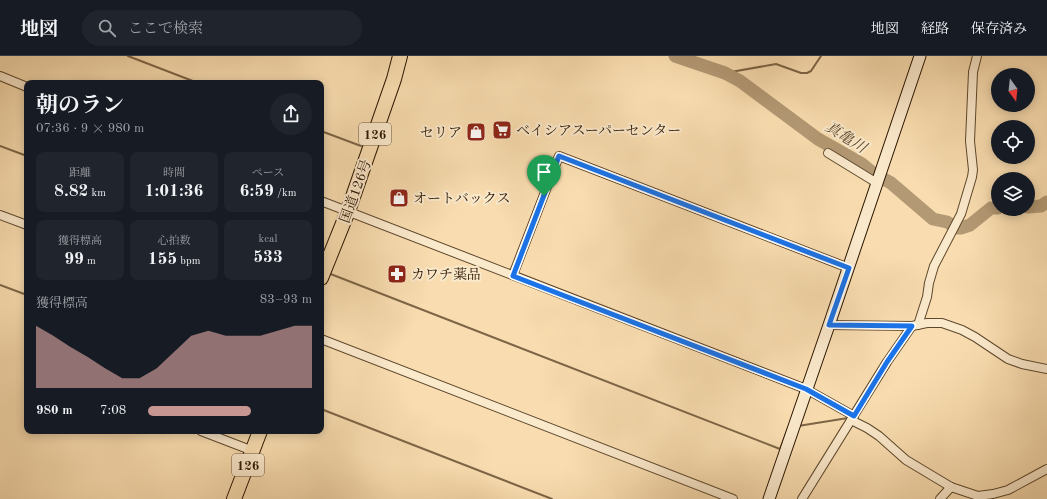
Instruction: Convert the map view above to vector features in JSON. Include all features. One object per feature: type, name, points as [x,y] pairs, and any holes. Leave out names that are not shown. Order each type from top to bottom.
[{"type":"highway","name":"国道126号","points":[[324,271],[348,211],[394,79],[400,56]]},
{"type":"highway","name":"126","points":[[234,499],[259,434]]},
{"type":"street","points":[[769,499],[920,56]]},
{"type":"street","points":[[802,499],[887,362],[915,325],[927,297],[934,266],[961,214],[973,170],[970,142],[973,72],[977,56]]},
{"type":"street","points":[[0,76],[24,86]]},
{"type":"street","points":[[828,153],[877,183]]},
{"type":"street","points":[[513,276],[559,156],[849,268]]},
{"type":"street","points":[[324,202],[806,389],[879,436],[906,460],[951,487],[978,496],[993,494],[1008,490],[1047,469]]},
{"type":"street","points":[[0,215],[24,224]]},
{"type":"street","points":[[829,325],[915,325],[942,323],[962,330],[975,337],[1008,359],[1022,364],[1047,369]]},
{"type":"street","points":[[324,340],[733,499]]},
{"type":"street","points":[[215,434],[253,451]]},
{"type":"street","points":[[940,499],[951,487]]},
{"type":"waterway","points":[[128,56],[190,80]]},
{"type":"waterway","name":"真亀川","points":[[675,56],[725,73],[740,81],[818,139],[862,164],[873,173],[891,183],[933,219],[947,222],[957,228],[961,228],[970,225],[991,208]]},
{"type":"waterway","points":[[725,73],[776,64],[801,73],[807,73],[811,71],[821,56]]},
{"type":"waterway","points":[[324,132],[361,146]]},
{"type":"waterway","points":[[0,146],[24,155]]},
{"type":"waterway","name":"真亀川","points":[[1035,206],[1041,206],[1047,202]]},
{"type":"waterway","points":[[328,273],[780,449],[789,427]]},
{"type":"waterway","points":[[0,285],[24,294]]},
{"type":"waterway","points":[[324,410],[552,499]]},
{"type":"waterway","points":[[798,426],[848,418]]},
{"type":"place","name":"ベイシアスーパーセンター","points":[[502,130]]},
{"type":"place","name":"セリア","points":[[476,132]]},
{"type":"place","name":"オートバックス","points":[[399,198]]},
{"type":"place","name":"カワチ薬品","points":[[397,274]]},
{"type":"route","points":[[559,156],[849,268],[829,325],[912,326],[887,362],[854,416],[806,389],[513,276],[544,196],[559,156]]}]
